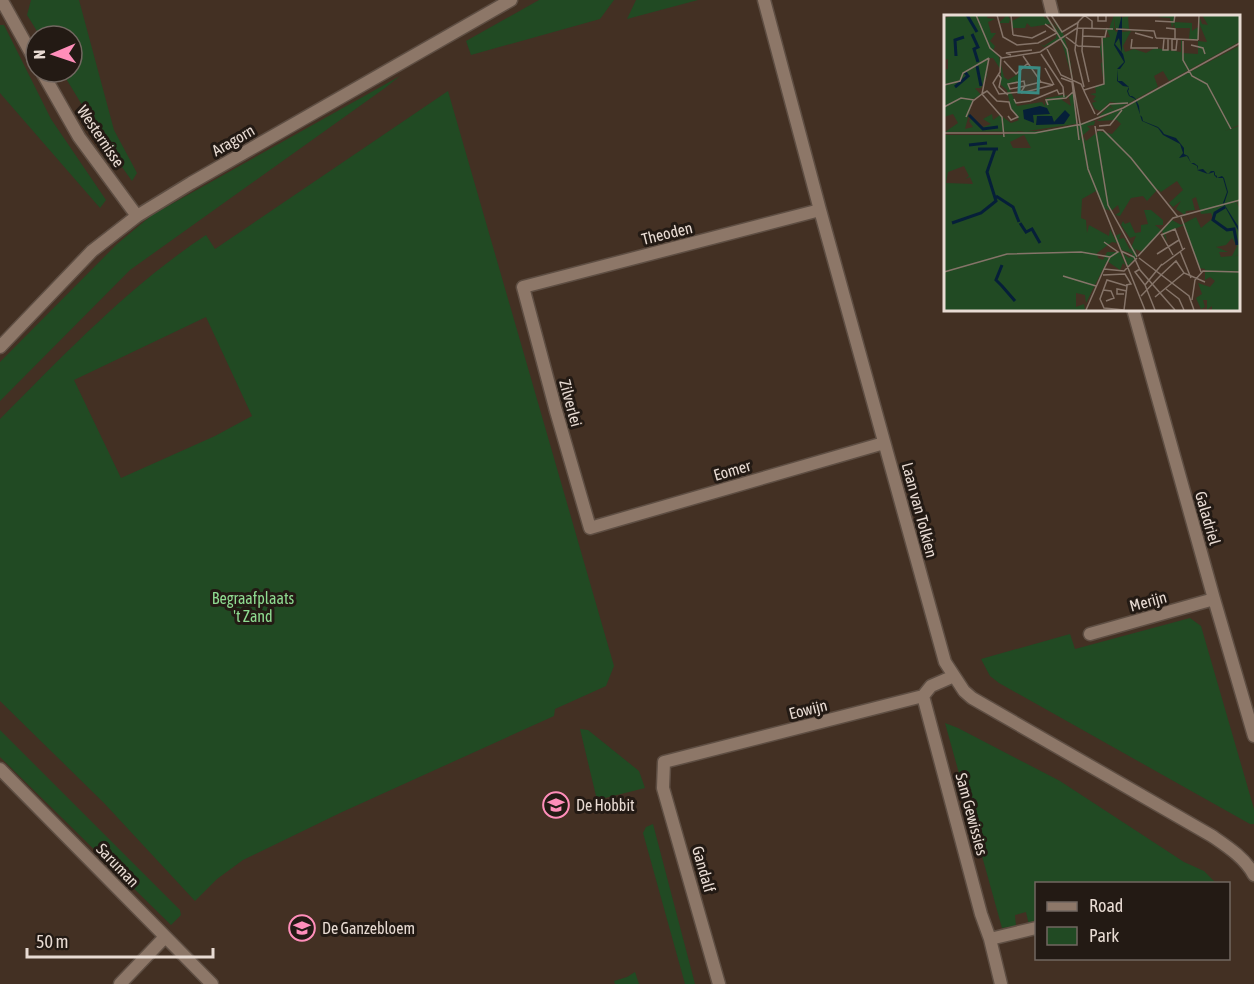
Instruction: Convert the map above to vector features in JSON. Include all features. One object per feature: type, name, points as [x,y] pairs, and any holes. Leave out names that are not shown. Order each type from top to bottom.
[{"type":"street","name":"Aragorn","points":[[0,347],[93,251],[137,216],[190,183],[511,0]]},
{"type":"street","name":"Laan van Tolkien","points":[[764,0],[945,662],[964,691],[972,698],[1212,836],[1252,868]]},
{"type":"street","points":[[1049,0],[1053,15]]},
{"type":"street","points":[[2,1],[24,40]]},
{"type":"street","name":"Westernisse","points":[[49,84],[79,137],[137,216]]},
{"type":"street","name":"Theoden","points":[[523,287],[820,210]]},
{"type":"street","name":"Zilverlei","points":[[523,287],[590,528]]},
{"type":"street","name":"Galadriel","points":[[1133,310],[1254,736]]},
{"type":"street","name":"Eomer","points":[[590,528],[884,443]]},
{"type":"street","name":"Merijn","points":[[1090,634],[1214,599]]},
{"type":"street","name":"Eowijn","points":[[664,762],[923,696],[931,686],[954,676]]},
{"type":"street","name":"Sam Gewissies","points":[[923,696],[1001,984]]},
{"type":"street","name":"Gandalf","points":[[664,762],[663,788],[719,984]]},
{"type":"street","name":"Saruman","points":[[0,769],[212,984]]},
{"type":"street","points":[[990,939],[1035,928]]},
{"type":"street","points":[[120,984],[165,937]]},
{"type":"green space","points":[[31,0],[79,0],[114,130],[137,173],[132,181],[107,146],[69,84],[84,84],[84,24],[33,24],[27,15]]},
{"type":"green space","points":[[539,0],[614,0],[600,19],[471,55],[466,41]]},
{"type":"green space","points":[[636,0],[698,0],[627,19]]},
{"type":"green space","points":[[0,25],[4,25],[24,65],[24,84],[34,84],[51,119],[106,200],[100,208],[0,93]]},
{"type":"green space","points":[[400,76],[130,270],[0,401],[0,362],[117,244],[152,215]]},
{"type":"green space","name":"Begraafplaats 't Zand","points":[[448,91],[614,666],[606,686],[555,709],[554,716],[340,813],[243,860],[217,879],[195,901],[104,803],[0,701],[0,419],[98,322],[150,276],[206,235],[215,249]],"holes":[[[206,317],[252,416],[215,436],[121,478],[74,380]]]},
{"type":"green space","points":[[1190,618],[1201,626],[1254,809],[1254,824],[1250,824],[999,683],[990,676],[981,659],[1070,634],[1075,649]]},
{"type":"green space","points":[[945,723],[1060,781],[1184,862],[1204,871],[1215,882],[1035,882],[1035,923],[1029,925],[1026,912],[1015,915],[1016,926],[1002,928]]},
{"type":"green space","points":[[580,729],[588,730],[639,771],[645,788],[597,800]]},
{"type":"green space","points":[[0,730],[180,910],[181,915],[171,925],[0,757]]},
{"type":"green space","points":[[653,824],[695,984],[685,984],[643,833],[646,827]]},
{"type":"green space","points":[[635,972],[639,984],[615,984],[614,981]]},
{"type":"place","name":"De Hobbit","points":[[556,805]]},
{"type":"place","name":"De Ganzebloem","points":[[302,928]]}]
